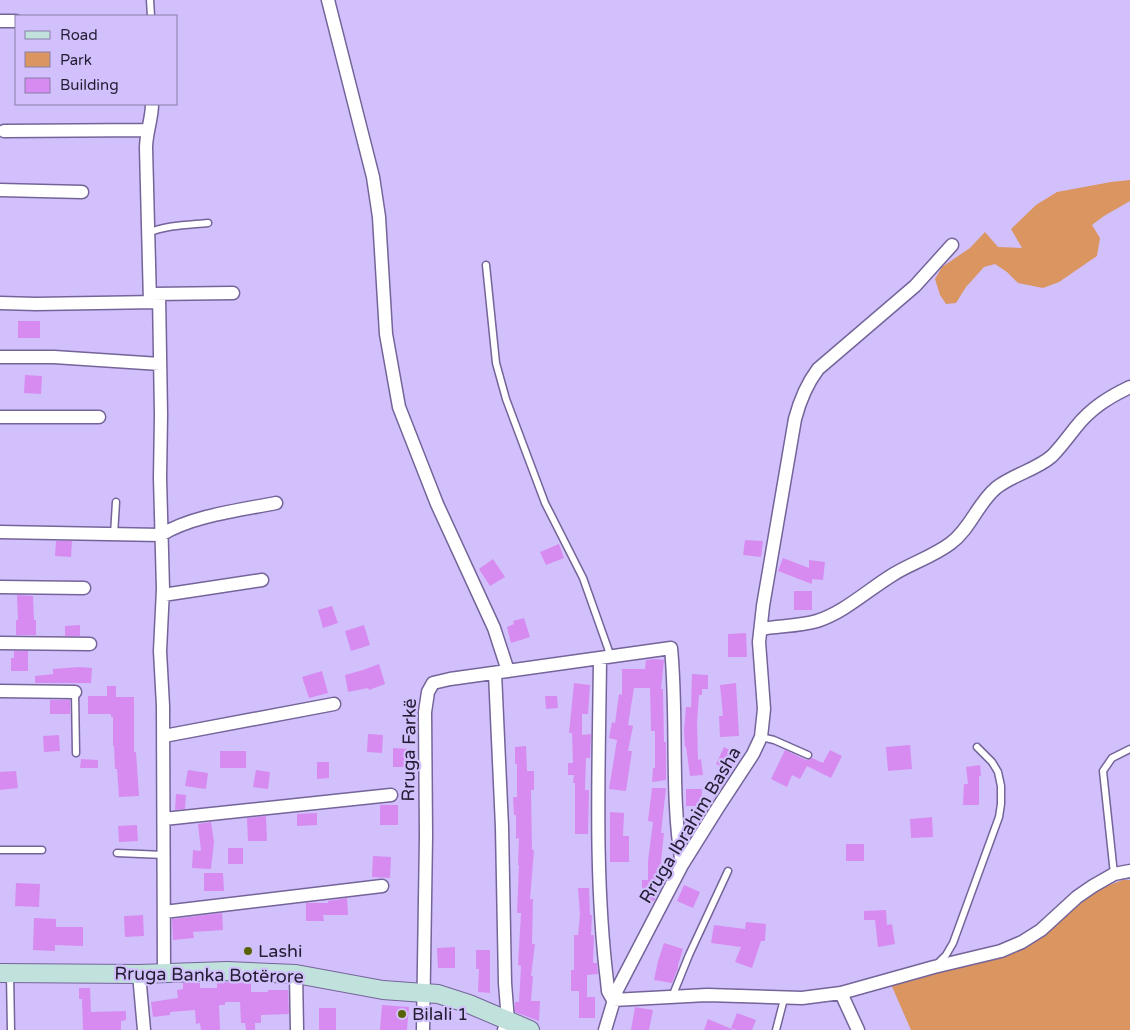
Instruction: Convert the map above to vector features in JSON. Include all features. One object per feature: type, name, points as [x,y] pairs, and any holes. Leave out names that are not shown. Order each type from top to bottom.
[{"type":"street","points":[[328,0],[373,177],[379,217],[386,334],[399,408],[454,544],[476,586],[494,628],[508,671]]},
{"type":"street","points":[[0,22],[15,21]]},
{"type":"street","points":[[152,105],[146,148],[148,233],[160,364],[163,595],[160,651],[164,736],[162,756],[164,973]]},
{"type":"street","points":[[4,131],[148,130]]},
{"type":"street","points":[[0,190],[82,192]]},
{"type":"street","name":"Rruga Ibrahim Basha","points":[[604,1030],[613,1000],[682,865],[716,809],[753,754],[761,737],[764,709],[759,657],[761,629],[795,419],[801,397],[808,382],[818,369],[832,355],[915,286],[952,245]]},
{"type":"street","points":[[0,303],[36,304],[233,293]]},
{"type":"street","points":[[0,357],[54,357],[160,364]]},
{"type":"street","points":[[761,629],[816,621],[830,615],[896,573],[950,544],[961,534],[995,489],[1008,479],[1039,465],[1051,456],[1091,410],[1106,399],[1130,387]]},
{"type":"street","points":[[0,417],[98,417]]},
{"type":"street","points":[[0,532],[161,535],[170,529],[198,520],[232,511],[276,503]]},
{"type":"street","points":[[163,595],[262,580]]},
{"type":"street","points":[[0,587],[84,588]]},
{"type":"street","points":[[0,643],[90,644]]},
{"type":"street","name":"Rruga Farkë","points":[[423,1030],[426,836],[424,742],[428,692],[433,683],[495,672],[671,648],[676,834],[682,865]]},
{"type":"street","points":[[605,657],[598,830],[601,915],[608,991],[613,1000],[707,995],[784,999],[841,993],[1000,951],[1022,942],[1041,930],[1092,886],[1114,874],[1130,871]]},
{"type":"street","points":[[495,672],[502,827],[506,1025]]},
{"type":"street","points":[[0,691],[75,692]]},
{"type":"street","points":[[164,736],[334,704]]},
{"type":"street","points":[[164,819],[391,795]]},
{"type":"street","points":[[164,912],[382,886]]},
{"type":"street","name":"Rruga Banka Botërore","points":[[5,973],[139,974],[227,971],[296,974],[383,990],[438,994],[453,998],[506,1025],[530,1030]]},
{"type":"street","points":[[139,974],[144,1030]]},
{"type":"street","points":[[296,974],[297,1030]]},
{"type":"street","points":[[841,993],[858,1030]]},
{"type":"lane","points":[[150,0],[151,15]]},
{"type":"lane","points":[[148,233],[170,226],[208,223]]},
{"type":"lane","points":[[486,265],[496,363],[506,399],[546,503],[583,578],[605,657]]},
{"type":"lane","points":[[114,535],[116,502]]},
{"type":"lane","points":[[75,692],[76,753]]},
{"type":"lane","points":[[761,737],[774,740],[808,755]]},
{"type":"lane","points":[[934,967],[946,955],[953,943],[999,817],[1001,786],[998,772],[992,762],[977,747]]},
{"type":"lane","points":[[1114,874],[1103,771],[1112,758],[1130,749]]},
{"type":"lane","points":[[0,850],[42,850]]},
{"type":"lane","points":[[117,853],[164,855]]},
{"type":"lane","points":[[672,997],[689,955],[728,871]]},
{"type":"lane","points":[[5,973],[11,1030]]},
{"type":"lane","points":[[776,1030],[784,999]]},
{"type":"green space","points":[[1130,180],[1130,201],[1092,225],[1100,238],[1097,256],[1059,282],[1043,288],[1018,283],[995,264],[984,267],[966,287],[956,303],[946,304],[940,295],[935,279],[942,267],[970,248],[985,232],[998,247],[1022,248],[1011,229],[1036,205],[1057,192]]},
{"type":"green space","points":[[1123,880],[1130,880],[1130,1030],[911,1030],[890,982],[984,959],[1090,892]]},
{"type":"building","points":[[18,321],[40,321],[40,338],[18,338]]},
{"type":"building","points":[[25,375],[42,376],[41,394],[24,393]]},
{"type":"building","points":[[745,540],[763,541],[761,557],[743,555]]},
{"type":"building","points":[[56,541],[72,541],[71,557],[55,556]]},
{"type":"building","points":[[559,544],[564,558],[546,565],[540,552]]},
{"type":"building","points":[[783,558],[809,568],[809,560],[825,562],[823,580],[812,579],[812,584],[778,571]]},
{"type":"building","points":[[493,559],[505,577],[490,586],[479,569]]},
{"type":"building","points":[[794,591],[812,591],[812,610],[794,610]]},
{"type":"building","points":[[17,595],[33,596],[36,635],[16,635],[16,620],[18,620]]},
{"type":"building","points":[[332,606],[338,623],[323,628],[318,610]]},
{"type":"building","points":[[524,618],[530,637],[511,643],[507,627],[514,624],[513,621]]},
{"type":"building","points":[[80,625],[80,636],[65,636],[65,626]]},
{"type":"building","points":[[364,625],[370,645],[351,651],[345,631]]},
{"type":"building","points":[[746,633],[747,657],[728,657],[728,634]]},
{"type":"building","points":[[14,651],[28,651],[28,671],[11,671],[11,658],[14,658]]},
{"type":"building","points":[[646,660],[664,660],[661,689],[663,689],[664,742],[666,742],[666,780],[652,782],[653,768],[655,768],[655,731],[651,731],[650,688],[634,688],[628,725],[633,726],[628,751],[632,751],[626,791],[609,789],[617,740],[609,738],[612,722],[615,723],[619,694],[622,695],[622,669],[645,669]]},
{"type":"building","points":[[379,664],[385,684],[369,690],[368,688],[348,692],[345,675]]},
{"type":"building","points":[[92,668],[91,683],[35,683],[35,676],[53,674],[53,669]]},
{"type":"building","points":[[322,671],[328,693],[309,698],[302,677]]},
{"type":"building","points":[[692,674],[708,675],[708,689],[702,689],[702,695],[699,695],[697,723],[698,760],[701,759],[703,775],[690,776],[684,731],[686,707],[691,707]]},
{"type":"building","points":[[574,683],[590,685],[588,714],[582,714],[582,735],[591,734],[590,758],[586,758],[585,790],[589,790],[588,834],[575,834],[575,783],[573,783],[574,775],[568,775],[568,763],[573,763],[572,733],[569,733]]},
{"type":"building","points":[[736,683],[739,736],[720,737],[719,716],[723,716],[720,685]]},
{"type":"building","points":[[107,686],[116,686],[116,697],[134,697],[134,752],[136,752],[139,796],[119,797],[113,746],[113,717],[111,717],[111,714],[88,714],[88,696],[107,696]]},
{"type":"building","points":[[545,696],[557,696],[558,708],[546,709]]},
{"type":"building","points":[[50,700],[70,700],[70,714],[50,714]]},
{"type":"building","points":[[368,734],[383,735],[382,753],[367,752]]},
{"type":"building","points":[[59,735],[60,751],[44,752],[43,736]]},
{"type":"building","points":[[910,745],[912,769],[888,771],[886,747]]},
{"type":"building","points":[[526,746],[527,771],[534,771],[534,790],[531,790],[532,850],[534,850],[530,899],[533,899],[532,944],[535,944],[531,976],[533,976],[531,1001],[540,1001],[539,1021],[515,1012],[515,1002],[519,1002],[521,966],[518,965],[521,913],[517,913],[519,838],[516,839],[516,815],[514,815],[513,797],[517,797],[515,747]]},
{"type":"building","points":[[724,747],[738,754],[730,771],[716,764]]},
{"type":"building","points":[[393,748],[410,749],[409,767],[393,767]]},
{"type":"building","points":[[785,750],[806,760],[812,758],[823,763],[830,750],[842,756],[831,778],[807,766],[800,779],[792,775],[787,787],[771,779]]},
{"type":"building","points":[[220,751],[246,751],[246,768],[220,768]]},
{"type":"building","points":[[81,759],[98,760],[98,768],[80,768]]},
{"type":"building","points":[[317,762],[329,762],[329,778],[317,779]]},
{"type":"building","points":[[980,765],[979,805],[963,805],[964,784],[968,784],[966,767]]},
{"type":"building","points":[[188,770],[208,773],[206,789],[185,786]]},
{"type":"building","points":[[256,770],[270,772],[268,789],[253,787]]},
{"type":"building","points":[[16,771],[18,788],[0,790],[0,772]]},
{"type":"building","points":[[652,788],[666,788],[661,833],[664,833],[661,861],[662,877],[656,877],[656,897],[654,901],[642,901],[642,880],[648,880],[648,861],[653,822],[648,821]]},
{"type":"building","points":[[686,789],[702,789],[701,806],[686,806]]},
{"type":"building","points":[[176,794],[186,795],[185,809],[175,810]]},
{"type":"building","points":[[380,805],[398,805],[398,825],[380,825]]},
{"type":"building","points":[[610,812],[624,813],[623,836],[629,836],[629,862],[610,862]]},
{"type":"building","points":[[317,813],[317,825],[297,826],[297,814]]},
{"type":"building","points":[[266,816],[267,841],[248,841],[247,818]]},
{"type":"building","points":[[932,817],[933,837],[911,838],[910,819]]},
{"type":"building","points":[[211,822],[214,842],[211,869],[192,868],[193,850],[201,851],[198,824]]},
{"type":"building","points":[[137,825],[138,841],[119,842],[118,826]]},
{"type":"building","points":[[846,844],[864,844],[864,861],[846,861]]},
{"type":"building","points":[[228,848],[243,848],[243,864],[228,864]]},
{"type":"building","points":[[373,856],[391,857],[390,878],[372,877]]},
{"type":"building","points":[[204,873],[223,873],[224,891],[204,891]]},
{"type":"building","points":[[16,883],[40,884],[39,907],[15,906]]},
{"type":"building","points":[[684,885],[700,892],[693,908],[677,901]]},
{"type":"building","points":[[578,888],[589,888],[590,915],[592,915],[591,935],[594,935],[593,963],[597,963],[598,974],[587,975],[587,997],[595,997],[595,1018],[579,1018],[579,991],[571,991],[571,970],[574,970],[574,935],[578,935],[580,915]]},
{"type":"building","points":[[347,898],[348,915],[323,915],[324,921],[306,921],[306,903],[328,903],[328,901]]},
{"type":"building","points":[[886,910],[887,925],[892,924],[895,944],[878,947],[875,920],[864,920],[864,911]]},
{"type":"building","points":[[222,913],[223,930],[193,932],[194,938],[173,940],[172,919]]},
{"type":"building","points":[[143,915],[144,936],[125,937],[124,916]]},
{"type":"building","points":[[34,918],[56,919],[56,927],[83,927],[83,946],[55,945],[55,951],[33,950]]},
{"type":"building","points":[[746,922],[766,924],[765,941],[761,941],[752,968],[735,962],[741,947],[711,943],[714,925],[745,929]]},
{"type":"building","points":[[664,943],[683,949],[672,983],[654,980]]},
{"type":"building","points":[[455,947],[455,968],[438,968],[437,948]]},
{"type":"building","points":[[476,950],[490,950],[490,993],[478,992],[479,969],[476,969]]},
{"type":"building","points":[[217,982],[251,983],[251,992],[288,990],[289,1014],[261,1015],[261,1023],[255,1023],[255,1030],[246,1030],[245,1023],[241,1023],[240,1002],[225,1002],[225,1005],[219,1005],[220,1030],[201,1030],[200,1023],[196,1024],[195,1010],[170,1012],[170,1015],[153,1017],[151,1002],[178,998],[177,990],[183,989],[183,983],[200,983],[200,988],[217,988]]},
{"type":"building","points":[[79,988],[90,988],[91,1012],[126,1011],[126,1020],[121,1021],[121,1030],[83,1030],[82,999],[79,999]]},
{"type":"building","points":[[382,1005],[409,1007],[407,1030],[380,1030]]},
{"type":"building","points":[[635,1007],[653,1010],[649,1030],[631,1030]]},
{"type":"building","points":[[319,1008],[336,1008],[336,1030],[319,1030]]},
{"type":"building","points":[[737,1013],[756,1020],[752,1030],[736,1030],[731,1028]]},
{"type":"building","points":[[708,1019],[734,1030],[704,1030]]},
{"type":"place","name":"Lashi","points":[[248,951]]},
{"type":"place","name":"Bilali 1","points":[[402,1014]]}]
